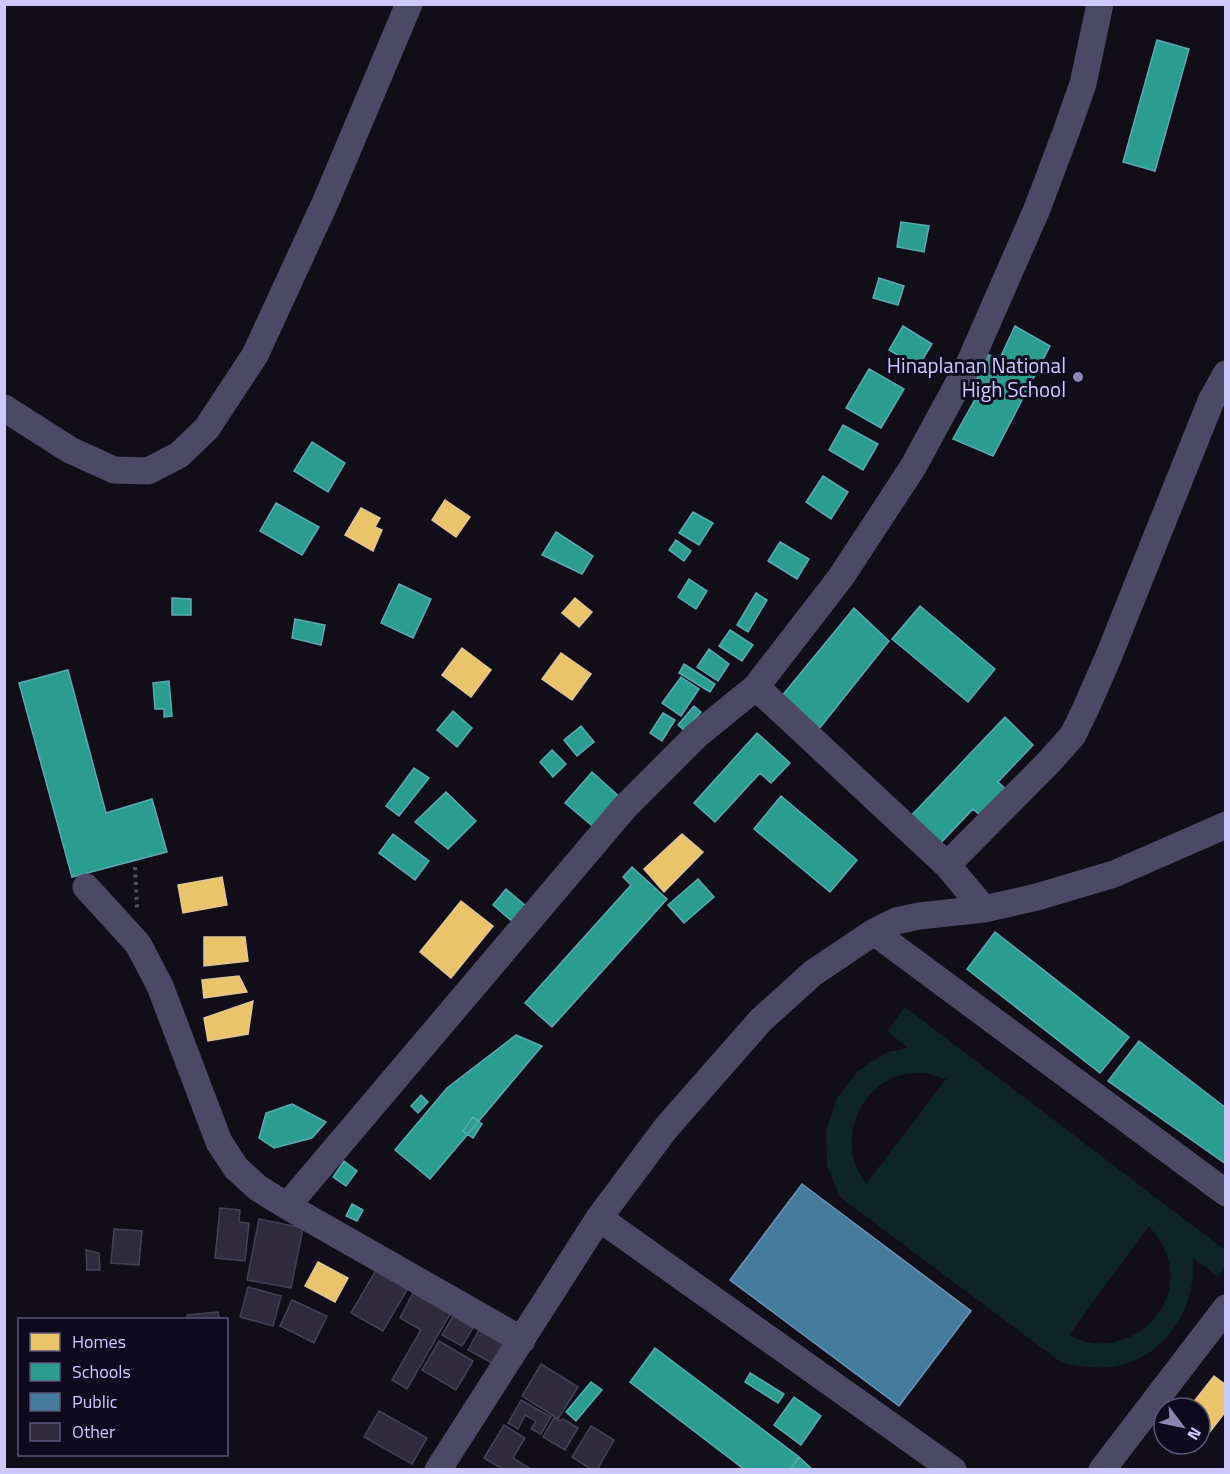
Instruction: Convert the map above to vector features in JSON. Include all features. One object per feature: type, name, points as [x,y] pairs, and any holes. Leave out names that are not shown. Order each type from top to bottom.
[{"type":"street","points":[[4,408],[70,450],[114,470],[148,471],[179,456],[207,428],[255,355],[326,201],[409,4]]},
{"type":"street","points":[[286,1206],[625,807],[697,735],[756,687],[848,567],[913,467],[970,362],[1037,209],[1066,132],[1083,84],[1100,4]]},
{"type":"street","points":[[947,865],[1049,762],[1072,735],[1108,658],[1211,401],[1226,374]]},
{"type":"street","points":[[756,687],[947,865],[984,909]]},
{"type":"street","points":[[444,1467],[599,1218],[666,1128],[761,1020],[813,973],[874,932],[896,921],[919,916],[984,909],[1037,897],[1114,874],[1226,825]]},
{"type":"street","points":[[87,887],[138,944],[151,966],[219,1142],[236,1168],[258,1188],[286,1206],[522,1340]]},
{"type":"street","points":[[874,932],[1226,1193]]},
{"type":"street","points":[[599,1218],[953,1470]]},
{"type":"street","points":[[1102,1470],[1226,1308]]},
{"type":"green space","points":[[905,1007],[1225,1250],[1225,1266],[1218,1277],[1193,1258],[1193,1275],[1185,1308],[1177,1324],[1153,1350],[1139,1359],[1114,1367],[1077,1366],[1062,1363],[840,1197],[827,1165],[826,1131],[837,1098],[858,1071],[887,1052],[908,1048],[887,1031]],"holes":[[[924,1073],[946,1079],[866,1184],[856,1167],[852,1150],[852,1136],[860,1110],[867,1098],[888,1080],[904,1074]],[[1149,1226],[1166,1252],[1169,1263],[1170,1280],[1161,1310],[1151,1322],[1124,1340],[1091,1343],[1069,1335]]]},
{"type":"building: Homes","points":[[445,500],[470,517],[456,537],[432,520]]},
{"type":"building: Homes","points":[[361,508],[380,518],[375,527],[382,530],[373,551],[345,535]]},
{"type":"building: Homes","points":[[575,598],[592,612],[579,627],[562,613]]},
{"type":"building: Homes","points":[[462,648],[491,670],[471,697],[442,675]]},
{"type":"building: Homes","points":[[561,653],[591,674],[572,700],[542,679]]},
{"type":"building: Homes","points":[[682,834],[703,852],[664,892],[644,869]]},
{"type":"building: Homes","points":[[222,877],[227,905],[183,913],[178,885]]},
{"type":"building: Homes","points":[[461,901],[493,926],[451,978],[420,952]]},
{"type":"building: Homes","points":[[204,937],[245,937],[248,961],[204,966]]},
{"type":"building: Homes","points":[[239,976],[247,992],[204,998],[202,980]]},
{"type":"building: Homes","points":[[253,1001],[248,1034],[208,1041],[204,1018]]},
{"type":"building: Homes","points":[[318,1262],[348,1278],[335,1302],[305,1286]]},
{"type":"building: Homes","points":[[1214,1376],[1226,1385],[1226,1411],[1212,1429],[1212,1396],[1198,1396]]},
{"type":"building: Schools","points":[[1157,40],[1189,49],[1155,171],[1123,162]]},
{"type":"building: Schools","points":[[901,222],[929,226],[924,252],[897,247]]},
{"type":"building: Schools","points":[[879,278],[904,286],[898,305],[873,298]]},
{"type":"building: Schools","points":[[903,326],[932,344],[918,367],[889,350]]},
{"type":"building: Schools","points":[[1015,326],[1050,346],[993,456],[953,439],[978,394],[972,388],[988,355],[1000,358]]},
{"type":"building: Schools","points":[[869,369],[904,389],[881,428],[846,408]]},
{"type":"building: Schools","points":[[843,425],[878,444],[863,470],[829,450]]},
{"type":"building: Schools","points":[[312,442],[345,463],[328,492],[294,471]]},
{"type":"building: Schools","points":[[823,476],[848,492],[831,519],[806,502]]},
{"type":"building: Schools","points":[[276,503],[319,527],[302,555],[260,531]]},
{"type":"building: Schools","points":[[693,512],[713,523],[699,545],[679,533]]},
{"type":"building: Schools","points":[[556,532],[593,556],[582,574],[542,555]]},
{"type":"building: Schools","points":[[676,540],[691,551],[684,561],[669,550]]},
{"type":"building: Schools","points":[[780,542],[809,559],[797,579],[768,561]]},
{"type":"building: Schools","points":[[689,579],[707,591],[696,609],[678,597]]},
{"type":"building: Schools","points":[[399,584],[431,599],[413,638],[381,623]]},
{"type":"building: Schools","points":[[756,593],[767,600],[748,632],[737,625]]},
{"type":"building: Schools","points":[[172,598],[191,599],[191,615],[172,615]]},
{"type":"building: Schools","points":[[920,606],[995,669],[968,702],[892,639]]},
{"type":"building: Schools","points":[[854,608],[889,641],[815,734],[777,702]]},
{"type":"building: Schools","points":[[295,619],[325,625],[321,645],[292,638]]},
{"type":"building: Schools","points":[[730,630],[753,645],[742,661],[719,646]]},
{"type":"building: Schools","points":[[709,649],[729,664],[718,681],[697,667]]},
{"type":"building: Schools","points":[[684,664],[715,684],[710,692],[679,673]]},
{"type":"building: Schools","points":[[68,670],[106,813],[152,799],[167,852],[72,877],[19,683]]},
{"type":"building: Schools","points":[[681,677],[699,689],[681,716],[662,703]]},
{"type":"building: Schools","points":[[169,681],[172,716],[164,717],[164,709],[155,709],[153,683]]},
{"type":"building: Schools","points":[[694,706],[701,712],[685,731],[678,725]]},
{"type":"building: Schools","points":[[453,711],[472,728],[457,747],[437,730]]},
{"type":"building: Schools","points":[[663,713],[675,720],[662,741],[650,733]]},
{"type":"building: Schools","points":[[1005,717],[1033,745],[998,782],[1008,791],[983,818],[973,809],[937,847],[908,819]]},
{"type":"building: Schools","points":[[581,726],[594,742],[577,756],[564,740]]},
{"type":"building: Schools","points":[[757,733],[790,763],[771,783],[760,773],[715,822],[694,803]]},
{"type":"building: Schools","points":[[552,750],[566,764],[553,777],[540,762]]},
{"type":"building: Schools","points":[[414,768],[429,778],[399,816],[386,806]]},
{"type":"building: Schools","points":[[592,772],[622,799],[596,829],[565,803]]},
{"type":"building: Schools","points":[[446,792],[476,821],[448,849],[415,822]]},
{"type":"building: Schools","points":[[781,796],[857,860],[830,892],[754,829]]},
{"type":"building: Schools","points":[[393,834],[429,861],[415,880],[379,853]]},
{"type":"building: Schools","points":[[632,867],[667,899],[552,1027],[525,1003],[631,885],[623,877]]},
{"type":"building: Schools","points":[[698,879],[714,897],[684,923],[668,905]]},
{"type":"building: Schools","points":[[506,889],[526,906],[513,922],[493,905]]},
{"type":"building: Schools","points":[[995,932],[1129,1037],[1100,1073],[967,969]]},
{"type":"building: Schools","points":[[516,1035],[542,1046],[430,1179],[395,1150],[447,1088]]},
{"type":"building: Schools","points":[[1139,1041],[1226,1108],[1226,1164],[1108,1081]]},
{"type":"building: Schools","points":[[421,1095],[428,1102],[418,1113],[411,1106]]},
{"type":"building: Schools","points":[[292,1104],[326,1122],[312,1138],[274,1148],[259,1138],[266,1113]]},
{"type":"building: Schools","points":[[473,1117],[482,1124],[473,1138],[463,1131]]},
{"type":"building: Schools","points":[[344,1161],[357,1171],[346,1186],[333,1177]]},
{"type":"building: Schools","points":[[352,1204],[363,1210],[357,1221],[346,1216]]},
{"type":"building: Schools","points":[[655,1348],[799,1457],[790,1470],[745,1470],[630,1382]]},
{"type":"building: Schools","points":[[750,1373],[784,1394],[778,1403],[745,1382]]},
{"type":"building: Schools","points":[[591,1382],[602,1390],[576,1421],[566,1412]]},
{"type":"building: Schools","points":[[794,1397],[821,1416],[801,1445],[774,1425]]},
{"type":"building: Schools","points":[[799,1457],[813,1470],[790,1470]]},
{"type":"building: Public","points":[[802,1184],[971,1311],[899,1406],[730,1280]]},
{"type":"building: Other","points":[[220,1208],[240,1210],[239,1222],[249,1223],[245,1261],[215,1258]]},
{"type":"building: Other","points":[[259,1219],[303,1228],[291,1288],[247,1280]]},
{"type":"building: Other","points":[[114,1229],[142,1231],[139,1265],[111,1263]]},
{"type":"building: Other","points":[[86,1250],[99,1253],[100,1270],[87,1270]]},
{"type":"building: Other","points":[[379,1265],[411,1283],[383,1331],[351,1313]]},
{"type":"building: Other","points":[[248,1287],[281,1296],[273,1326],[240,1317]]},
{"type":"building: Other","points":[[413,1293],[450,1314],[407,1389],[392,1380],[421,1330],[400,1318]]},
{"type":"building: Other","points":[[292,1300],[327,1316],[314,1343],[280,1326]]},
{"type":"building: Other","points":[[218,1312],[219,1318],[188,1318],[187,1315]]},
{"type":"building: Other","points":[[453,1316],[473,1328],[462,1346],[442,1335]]},
{"type":"building: Other","points":[[479,1330],[505,1345],[494,1364],[468,1350]]},
{"type":"building: Other","points":[[439,1341],[473,1361],[456,1390],[422,1370]]},
{"type":"building: Other","points":[[541,1364],[578,1387],[558,1419],[522,1396]]},
{"type":"building: Other","points":[[521,1400],[551,1417],[541,1434],[531,1429],[536,1421],[525,1415],[518,1429],[508,1423]]},
{"type":"building: Other","points":[[379,1411],[427,1438],[412,1464],[364,1437]]},
{"type":"building: Other","points":[[554,1418],[560,1421],[563,1419],[578,1428],[565,1450],[543,1437]]},
{"type":"building: Other","points":[[504,1425],[525,1438],[513,1458],[529,1468],[528,1470],[504,1470],[484,1458]]},
{"type":"building: Other","points":[[591,1426],[614,1440],[597,1470],[592,1470],[572,1457]]},
{"type":"place","name":"Hinaplanan National High School","points":[[1078,377]]}]
